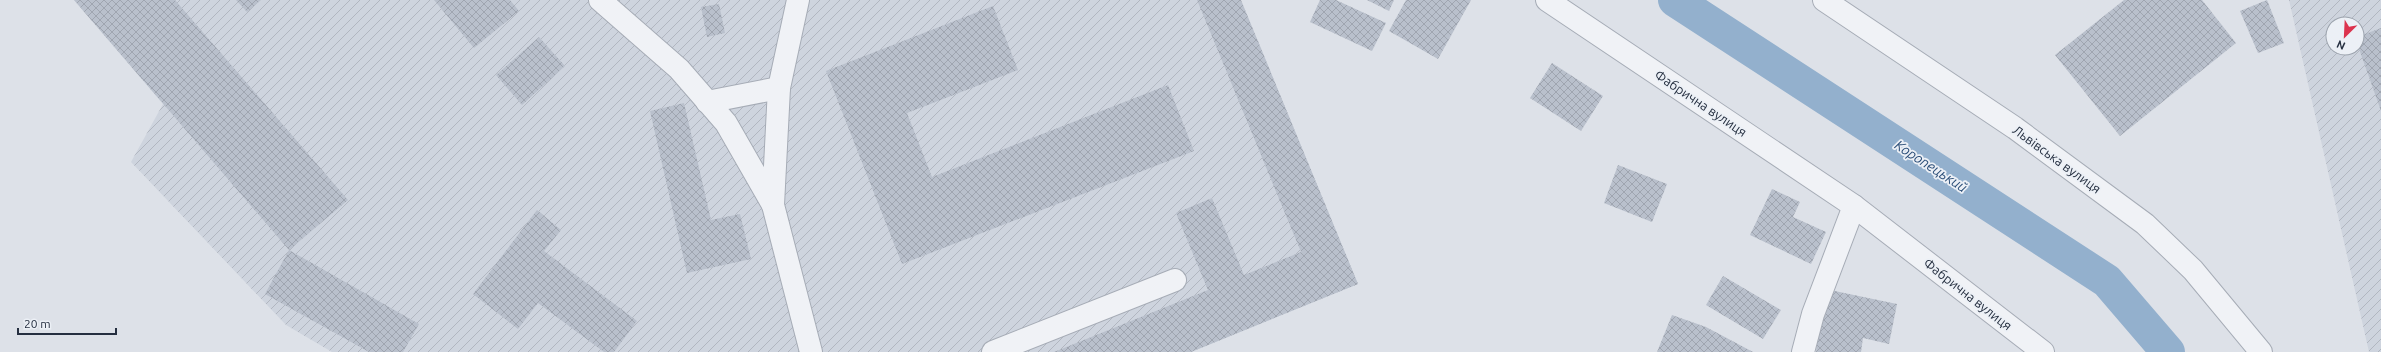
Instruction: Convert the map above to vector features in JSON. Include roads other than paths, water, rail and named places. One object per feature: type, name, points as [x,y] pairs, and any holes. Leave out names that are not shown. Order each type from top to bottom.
[{"type":"street","points":[[600,0],[679,69],[726,124],[773,205],[811,352]]},
{"type":"street","points":[[773,205],[779,88],[798,0]]},
{"type":"street","name":"Фабрична вулиця","points":[[1547,0],[1854,206],[2043,352]]},
{"type":"street","name":"Львівська вулиця","points":[[1824,0],[2015,128],[2145,224],[2193,270],[2261,352]]},
{"type":"street","points":[[707,102],[779,88]]},
{"type":"street","points":[[1802,352],[1813,314],[1854,206]]},
{"type":"street","points":[[992,352],[1175,280]]},
{"type":"waterway","name":"Коропецький","points":[[1675,0],[2107,281],[2168,352]]}]
